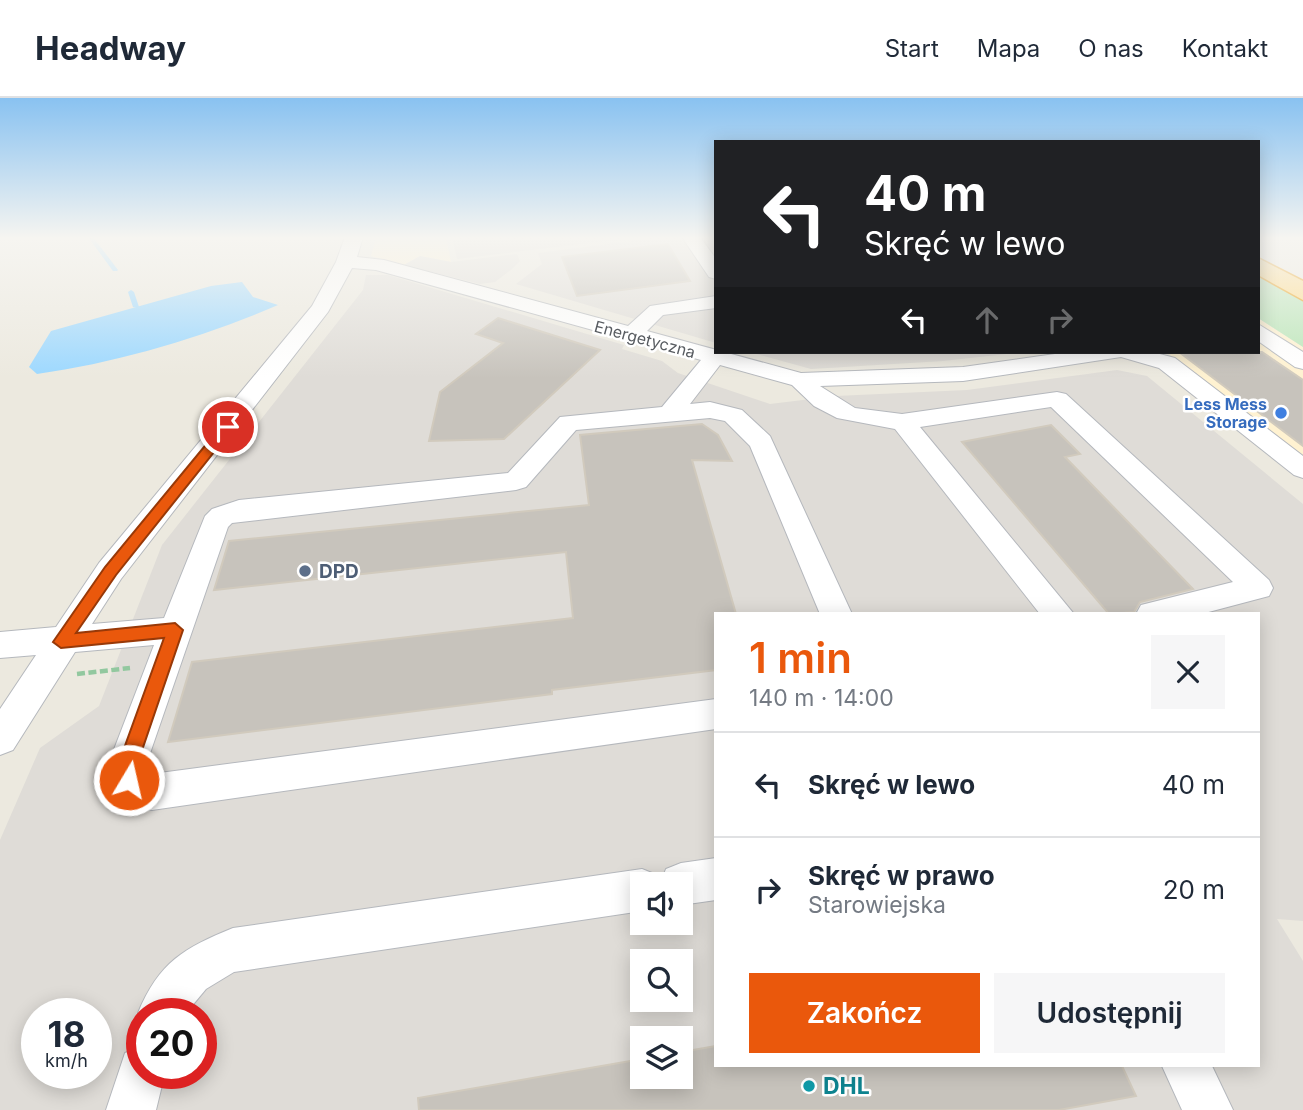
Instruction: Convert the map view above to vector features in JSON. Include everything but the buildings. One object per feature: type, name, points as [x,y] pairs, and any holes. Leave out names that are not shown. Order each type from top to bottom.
[{"type":"street","points":[[0,739],[61,642],[118,561],[309,324],[333,284]]},
{"type":"street","name":"Energetyczna","points":[[449,284],[800,380],[963,374],[1116,354]]},
{"type":"street","points":[[631,335],[657,310],[714,302]]},
{"type":"street","points":[[1260,332],[1303,362]]},
{"type":"street","name":"Energetyczna","points":[[1138,354],[1167,363],[1303,469]]},
{"type":"street","points":[[669,414],[714,358]]},
{"type":"street","points":[[800,380],[820,401],[839,411],[860,418],[902,422],[1057,399],[1258,588],[1160,612]]},
{"type":"street","points":[[714,714],[152,792],[136,790],[129,780],[127,765],[215,523],[222,516],[239,510],[516,481],[569,423],[710,410],[733,415],[750,428],[761,442],[835,612]]},
{"type":"street","points":[[902,422],[1056,612]]},
{"type":"street","points":[[0,645],[61,642],[175,630]]},
{"type":"street","points":[[693,882],[714,879]]},
{"type":"street","points":[[170,998],[197,965],[233,950],[630,892]]},
{"type":"street","points":[[1186,1067],[1208,1110]]},
{"type":"street","points":[[131,1110],[137,1089]]},
{"type":"path","points":[[67,675],[163,665]]},
{"type":"shaded area","points":[[364,284],[419,284],[624,345],[622,349],[662,361],[678,373],[770,404],[836,396],[967,390],[1117,370],[1147,376],[1303,504],[1303,921],[1277,919],[1303,961],[1303,1110],[0,1110],[0,840],[40,748],[99,706],[162,545],[363,290]]},
{"type":"shaded area","points":[[517,284],[714,284],[714,342]]},
{"type":"shaded area","name":"Less Mess Storage","points":[[1260,319],[1303,347],[1303,457],[1169,354],[1260,354]]},
{"type":"shaded area","points":[[756,354],[1006,354],[943,361],[811,369]]},
{"type":"green space","points":[[1260,284],[1275,284],[1303,301],[1303,347],[1260,319]]},
{"type":"water","points":[[244,284],[253,297],[278,305],[190,338],[129,356],[37,374],[29,367],[51,331],[211,286]]},
{"type":"waterway","points":[[131,292],[136,307]]},
{"type":"place","name":"Less Mess Storage","points":[[1281,413]]},
{"type":"place","name":"DPD","points":[[305,571]]},
{"type":"place","name":"DHL","points":[[809,1086]]},
{"type":"route","points":[[129,780],[127,765],[175,630],[61,642],[110,571],[228,427]]}]
